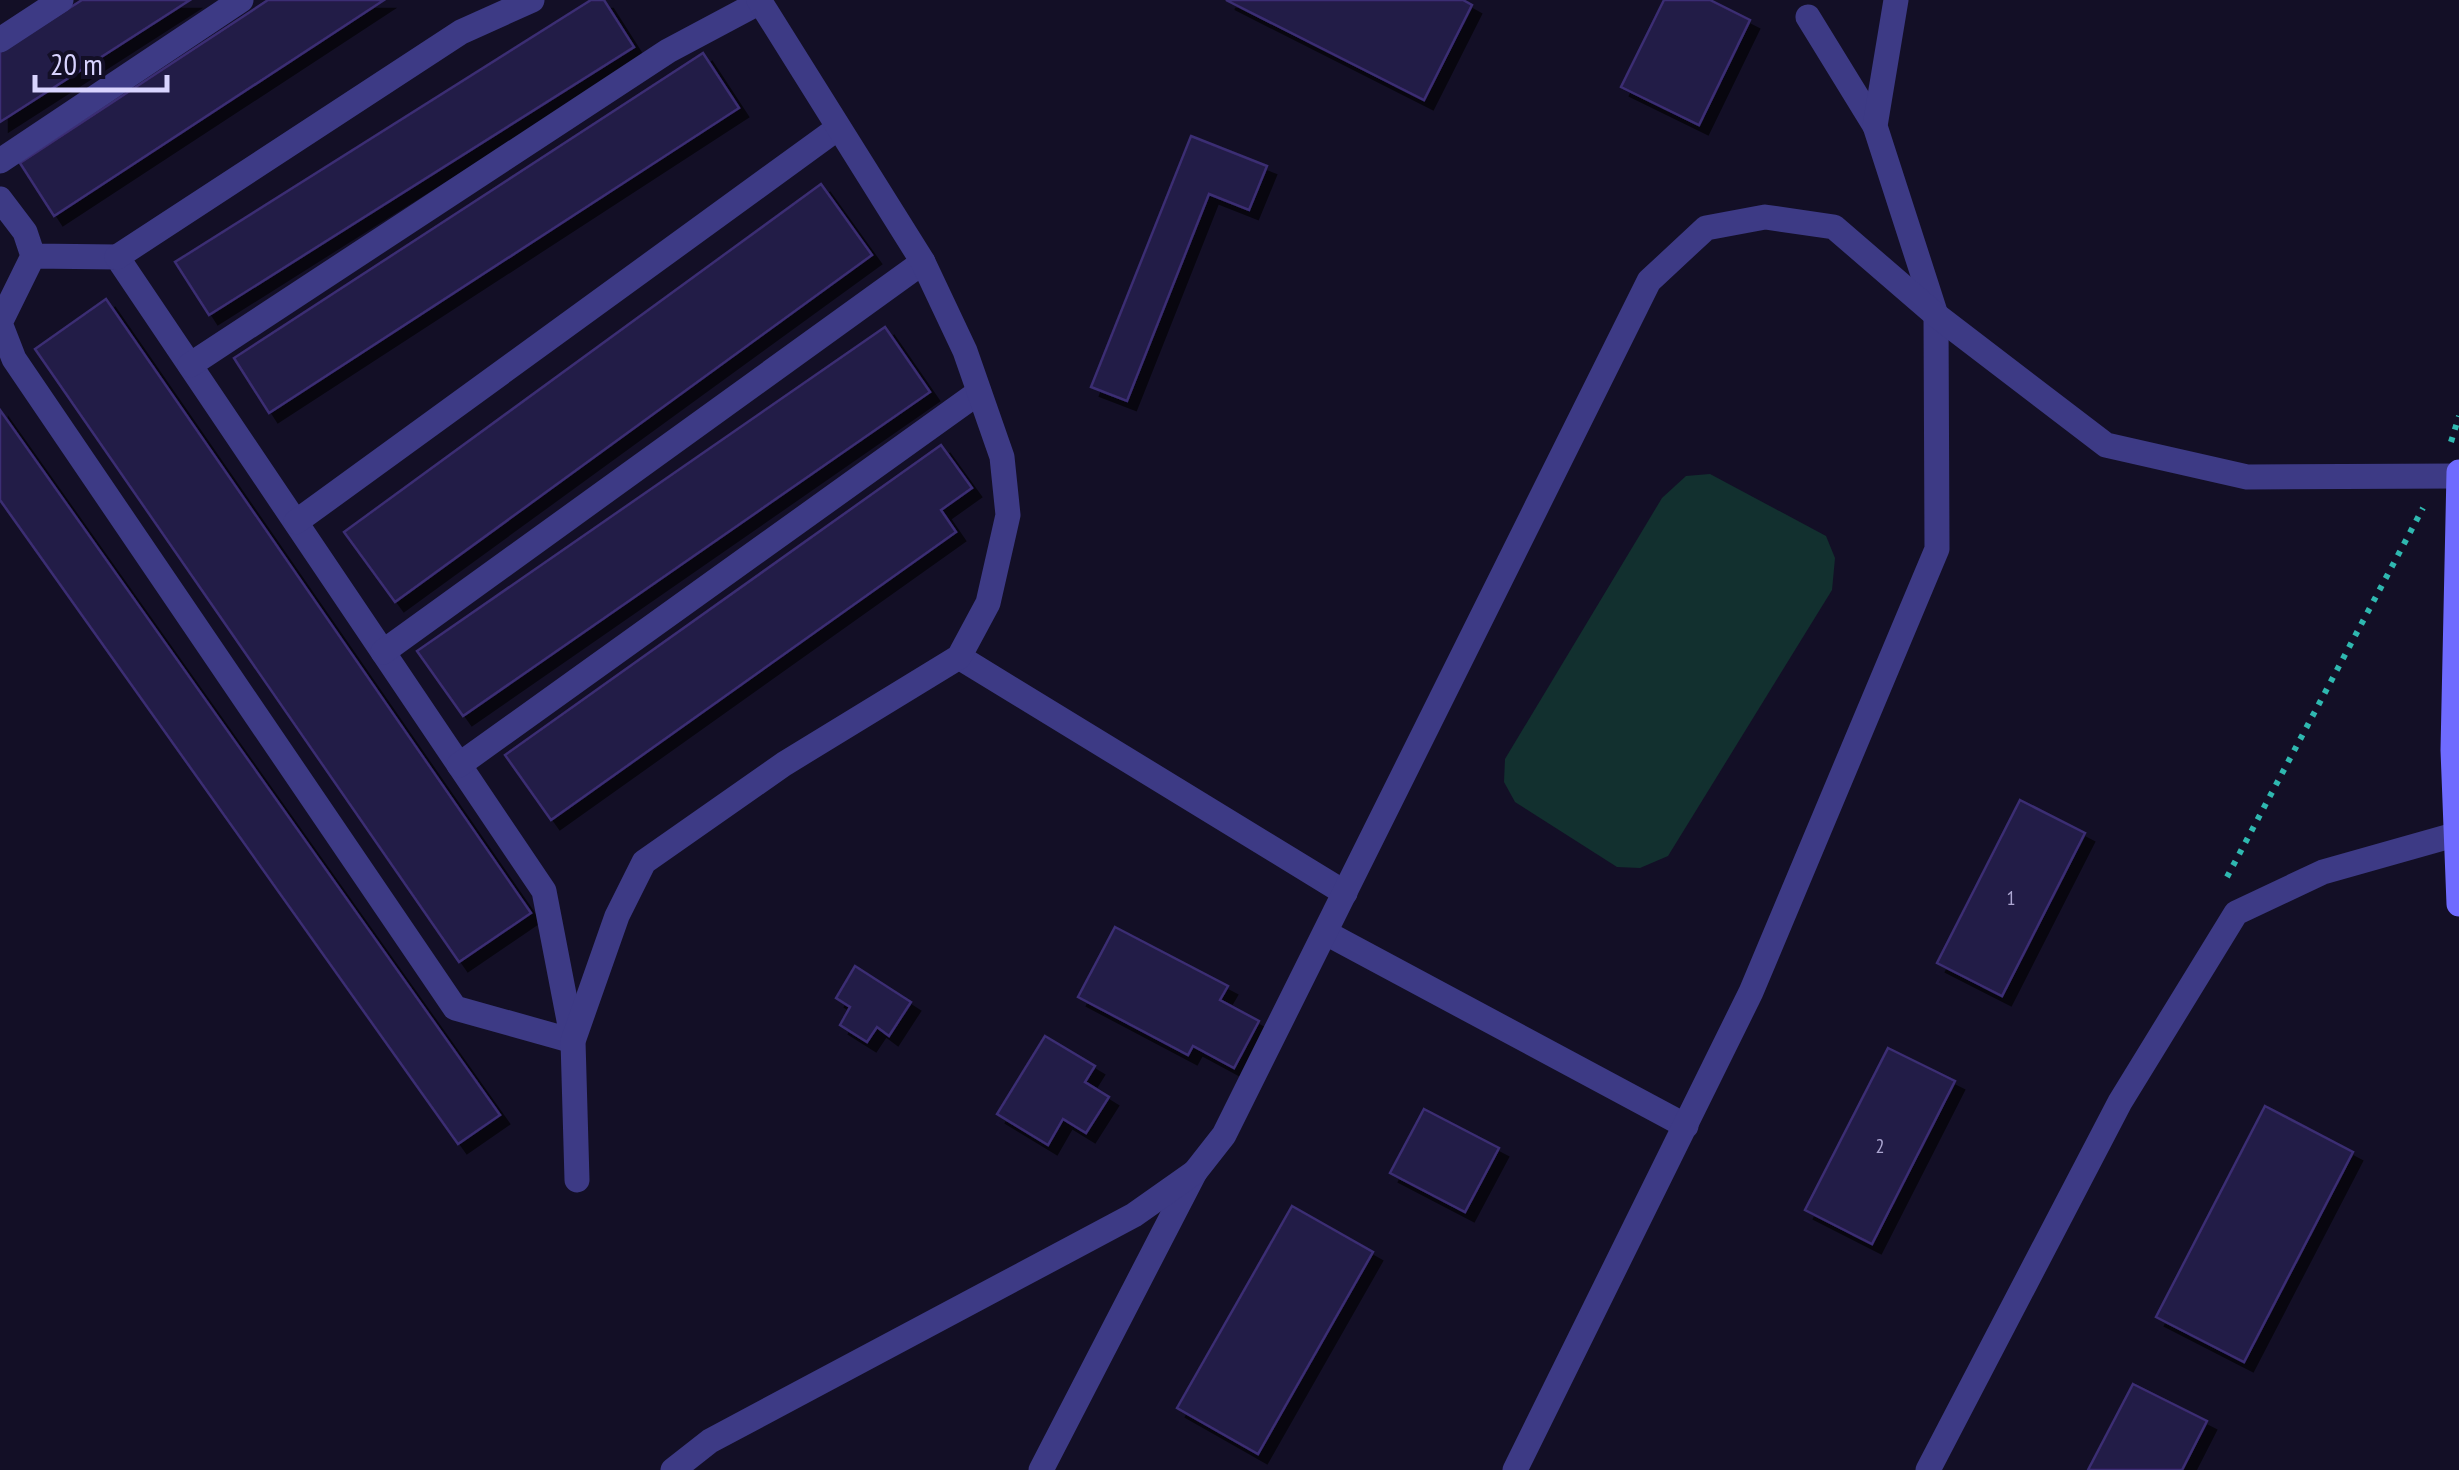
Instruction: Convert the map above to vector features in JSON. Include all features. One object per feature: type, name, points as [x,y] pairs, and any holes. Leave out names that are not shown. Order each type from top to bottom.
[{"type":"street","points":[[0,40],[61,0]]},
{"type":"street","points":[[0,161],[241,0]]},
{"type":"street","points":[[33,256],[116,257],[461,32],[532,0]]},
{"type":"street","points":[[1875,126],[1896,0]]},
{"type":"street","points":[[190,366],[668,51],[760,1],[923,262],[979,392],[1002,458],[1008,515],[988,602],[959,657],[784,764],[644,862],[618,916],[573,1041]]},
{"type":"street","points":[[1515,1470],[1751,992],[1938,549],[1936,315],[1875,126],[1808,17]]},
{"type":"street","points":[[296,522],[838,128]]},
{"type":"street","points":[[0,199],[25,232],[33,256],[0,323],[14,359],[455,1008],[573,1041]]},
{"type":"street","points":[[1040,1470],[1196,1172],[1224,1135],[1328,934],[1649,281],[1706,228],[1765,217],[1834,227],[1936,315],[2106,445],[2247,477],[2458,474],[2454,835],[2459,904]]},
{"type":"street","points":[[116,257],[544,890],[573,1041],[577,1180]]},
{"type":"street","points":[[384,652],[923,262]]},
{"type":"street","points":[[459,764],[979,392]]},
{"type":"street","points":[[959,657],[1345,893]]},
{"type":"street","points":[[1928,1470],[2120,1102],[2236,912],[2323,872],[2454,835]]},
{"type":"street","points":[[1328,934],[1686,1126]]},
{"type":"street","points":[[673,1470],[710,1442],[1134,1214],[1196,1172]]},
{"type":"green space","points":[[1710,474],[1826,536],[1835,558],[1832,590],[1668,856],[1640,868],[1617,867],[1515,802],[1504,782],[1505,759],[1662,498],[1686,476]]},
{"type":"building","points":[[82,0],[190,0],[0,122],[0,52]]},
{"type":"building","points":[[268,0],[384,0],[54,216],[20,163]]},
{"type":"building","points":[[591,0],[604,0],[634,47],[209,315],[175,262]]},
{"type":"building","points":[[1226,0],[1463,0],[1472,5],[1424,100]]},
{"type":"building","points":[[1664,0],[1710,0],[1750,20],[1699,125],[1621,87]]},
{"type":"building","points":[[703,53],[739,108],[269,413],[234,358]]},
{"type":"building","points":[[1191,136],[1267,166],[1249,210],[1209,194],[1127,401],[1091,387]]},
{"type":"building","points":[[821,184],[872,255],[395,602],[344,532]]},
{"type":"building","points":[[106,299],[531,913],[459,962],[35,349]]},
{"type":"building","points":[[885,327],[930,392],[463,716],[417,651]]},
{"type":"building","points":[[0,410],[500,1115],[458,1144],[0,500]]},
{"type":"building","points":[[941,445],[972,488],[941,510],[956,532],[551,820],[505,755]]},
{"type":"building","points":[[2020,800],[2085,833],[2002,996],[1937,963]]},
{"type":"building","points":[[1115,927],[1228,986],[1220,1000],[1259,1021],[1234,1068],[1193,1046],[1188,1055],[1078,997]]},
{"type":"building","points":[[855,966],[911,1002],[889,1036],[877,1027],[867,1042],[840,1025],[850,1007],[836,998]]},
{"type":"building","points":[[1045,1036],[1095,1066],[1085,1082],[1109,1097],[1086,1133],[1063,1119],[1048,1145],[997,1114]]},
{"type":"building","points":[[1888,1048],[1955,1081],[1872,1244],[1805,1210]]},
{"type":"building","points":[[2265,1106],[2353,1152],[2244,1362],[2156,1317]]},
{"type":"building","points":[[1424,1109],[1499,1148],[1465,1212],[1390,1173]]},
{"type":"building","points":[[1292,1206],[1373,1252],[1258,1454],[1177,1408]]},
{"type":"building","points":[[2133,1384],[2207,1421],[2182,1470],[2088,1470]]}]
